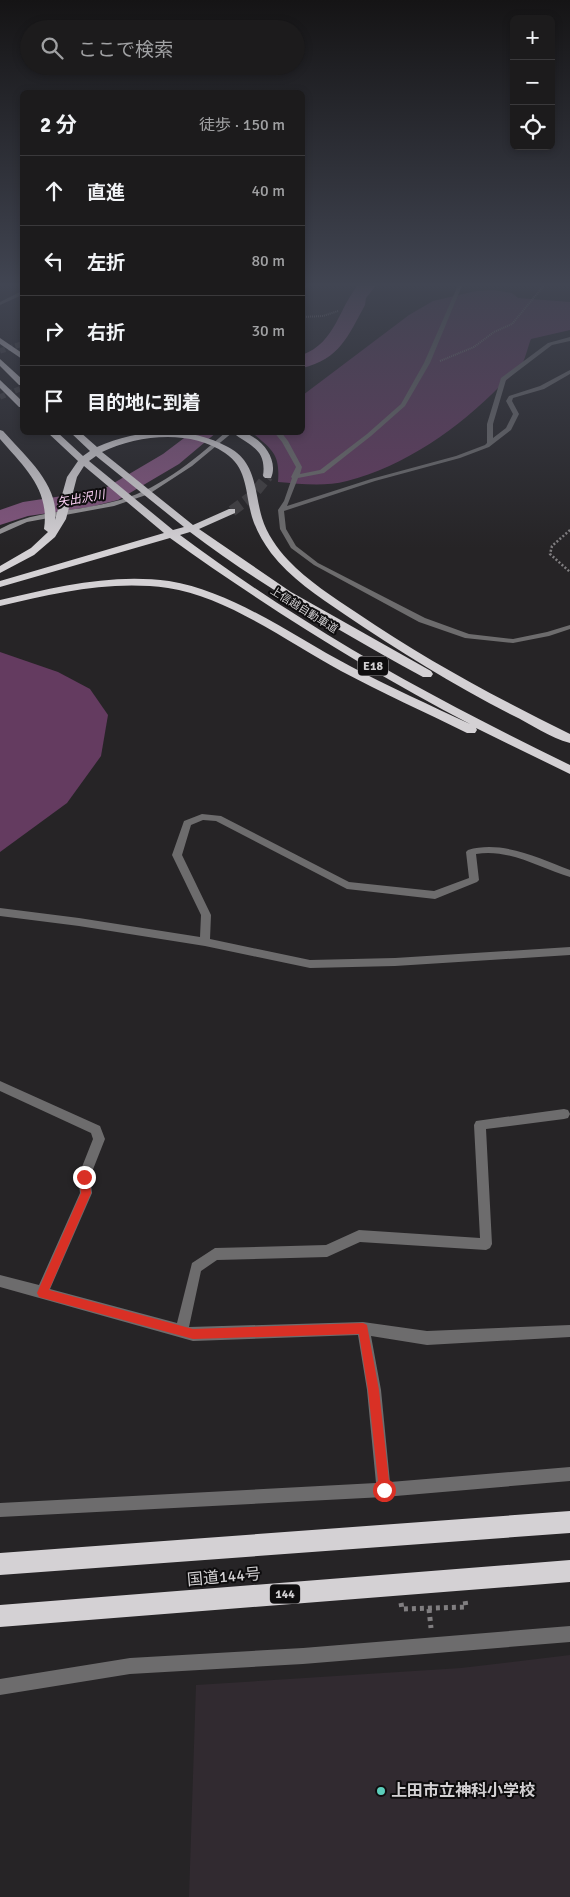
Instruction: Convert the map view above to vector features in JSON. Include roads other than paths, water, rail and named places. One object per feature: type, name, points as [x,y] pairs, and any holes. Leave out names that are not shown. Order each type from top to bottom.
[{"type":"highway","points":[[11,372],[20,381]]},
{"type":"highway","points":[[0,383],[20,403]]},
{"type":"highway","points":[[0,433],[46,492],[56,520]]},
{"type":"highway","name":"上信越自動車道","points":[[54,435],[122,495],[261,598],[320,635],[455,711],[570,770]]},
{"type":"highway","name":"上信越自動車道","points":[[77,435],[139,488],[203,537],[245,566],[338,624],[438,680],[570,747]]},
{"type":"highway","points":[[242,435],[253,442],[268,457],[271,466],[268,476]]},
{"type":"highway","points":[[0,570],[21,559],[44,538],[56,520],[72,475],[78,466],[97,450],[124,440],[151,436],[176,436],[205,440],[226,449],[242,461],[247,469],[256,515],[266,539],[286,564],[302,578],[358,619],[432,666],[510,709],[570,739]]},
{"type":"highway","points":[[0,584],[199,526],[232,511]]},
{"type":"highway","points":[[0,603],[58,590],[117,581],[184,586],[226,602],[304,647],[399,696],[570,776]]},
{"type":"highway","name":"国道144号","points":[[0,1564],[570,1522]]},
{"type":"highway","name":"国道144号","points":[[0,1616],[570,1571]]},
{"type":"street","points":[[294,477],[322,472],[369,435],[403,405],[422,372]]},
{"type":"street","points":[[490,443],[490,424],[503,379],[513,372]]},
{"type":"street","points":[[281,510],[373,480],[458,457],[490,443],[508,429],[516,414],[509,401],[511,397],[549,386],[570,372]]},
{"type":"street","points":[[1,529],[21,522],[116,504],[140,496],[189,468],[227,435]]},
{"type":"street","points":[[280,435],[299,467],[287,501],[281,510],[283,529],[293,546],[316,564],[422,620],[468,636],[513,641],[549,634],[570,627]]},
{"type":"street","points":[[205,942],[206,915],[177,855],[187,823],[202,817],[218,818],[347,885],[435,895],[474,880],[471,852],[480,848],[530,858],[570,874]]},
{"type":"street","points":[[0,912],[79,922],[205,942],[310,964],[395,962],[570,951]]},
{"type":"street","points":[[0,1086],[96,1130],[98,1139],[84,1177],[86,1193],[42,1293]]},
{"type":"street","points":[[182,1331],[196,1267],[215,1254],[327,1250],[359,1236],[486,1244],[480,1125],[564,1114]]},
{"type":"street","points":[[0,1281],[193,1334],[363,1328],[427,1338],[570,1331]]},
{"type":"street","points":[[363,1328],[374,1390],[384,1490]]},
{"type":"street","points":[[0,1510],[384,1490],[570,1474]]},
{"type":"street","points":[[0,1687],[130,1666],[303,1656],[570,1634]]},
{"type":"waterway","name":"矢出沢川","points":[[0,518],[23,509],[90,500],[110,495],[171,459],[203,435]]},
{"type":"tunnel","points":[[0,397],[20,389]]},
{"type":"tunnel","points":[[232,511],[252,496],[268,476]]},
{"type":"place","name":"上田市立神科小学校","points":[[381,1791]]}]
